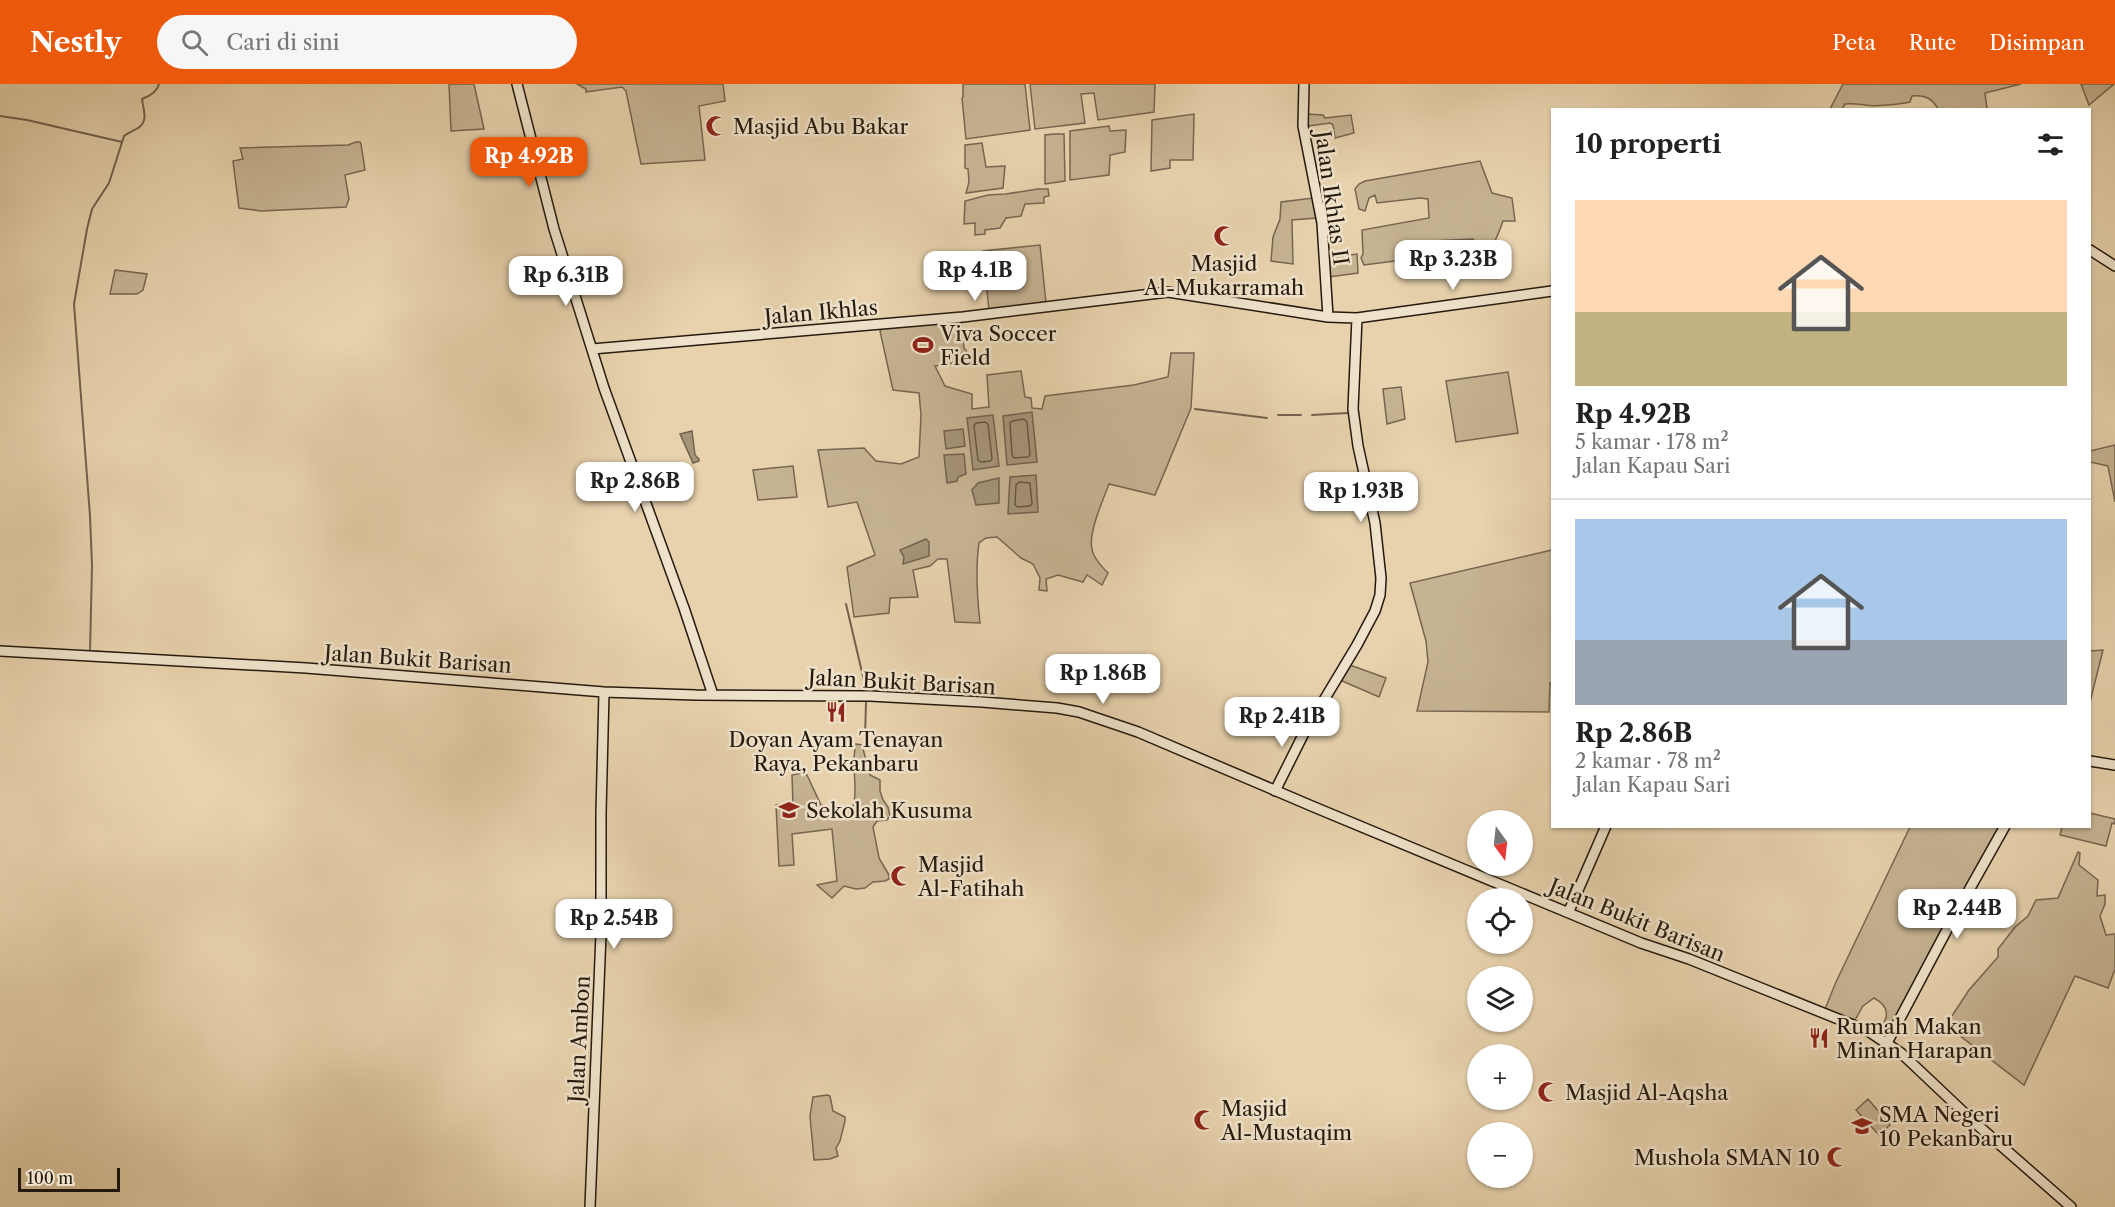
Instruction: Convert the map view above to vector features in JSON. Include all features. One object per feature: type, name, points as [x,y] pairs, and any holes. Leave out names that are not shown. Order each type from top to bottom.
[{"type":"main road","points":[[517,84],[554,229],[610,408],[713,695]]},
{"type":"main road","name":"Jalan Ikhlas II","points":[[1304,84],[1303,126],[1322,223],[1328,317]]},
{"type":"main road","points":[[2091,251],[2115,266]]},
{"type":"main road","name":"Jalan Ikhlas","points":[[592,349],[963,317],[1168,292],[1328,317],[1357,318],[1551,291]]},
{"type":"main road","points":[[1275,790],[1303,735],[1357,645],[1375,611],[1380,595],[1381,578],[1375,523],[1358,446],[1353,409],[1357,318]]},
{"type":"main road","name":"Jalan Bukit Barisan","points":[[0,651],[306,668],[604,692],[870,696],[1056,708],[1079,712],[1138,732],[1641,943],[1689,959],[1866,1029],[1887,1043],[2071,1207]]},
{"type":"main road","name":"Jalan Ambon","points":[[590,1207],[601,934],[600,813],[604,692]]},
{"type":"main road","points":[[2091,761],[2115,765]]},
{"type":"main road","points":[[1569,911],[1605,828]]},
{"type":"main road","points":[[1887,1043],[2004,828]]},
{"type":"shaded area","points":[[449,84],[474,84],[484,129],[451,131]]},
{"type":"shaded area","points":[[577,84],[723,84],[725,101],[699,106],[705,160],[641,164],[626,91],[622,87],[586,92],[586,89]]},
{"type":"shaded area","points":[[963,84],[1025,84],[1030,130],[966,139]]},
{"type":"shaded area","points":[[1030,84],[1155,84],[1154,112],[1098,120],[1094,93],[1081,94],[1085,123],[1035,129]]},
{"type":"shaded area","points":[[1843,84],[2021,84],[1985,93],[1987,108],[1937,108],[1931,100],[1912,96],[1910,102],[1906,103],[1875,106],[1845,104],[1843,108],[1831,108]]},
{"type":"shaded area","points":[[2081,84],[2114,84],[2089,105]]},
{"type":"shaded area","points":[[1194,114],[1193,160],[1170,160],[1170,168],[1151,171],[1152,120]]},
{"type":"shaded area","points":[[1306,114],[1323,115],[1325,118],[1351,115],[1354,133],[1335,138],[1333,125],[1330,123],[1309,126]]},
{"type":"shaded area","points":[[1109,126],[1110,131],[1126,130],[1125,152],[1110,155],[1109,175],[1070,180],[1070,131]]},
{"type":"shaded area","points":[[1064,134],[1065,181],[1045,184],[1045,135]]},
{"type":"shaded area","points":[[356,142],[361,144],[365,170],[345,175],[349,199],[346,207],[261,211],[239,208],[233,161],[243,159],[240,148],[348,145]]},
{"type":"shaded area","points":[[982,143],[986,167],[1005,166],[1003,188],[966,193],[969,182],[968,169],[965,168],[965,145]]},
{"type":"shaded area","points":[[1480,161],[1492,193],[1512,198],[1515,221],[1503,221],[1488,253],[1481,253],[1473,239],[1432,241],[1426,257],[1364,265],[1361,258],[1363,254],[1362,230],[1429,218],[1428,199],[1377,203],[1375,195],[1369,198],[1365,211],[1359,209],[1355,189],[1359,184],[1365,181]]},
{"type":"shaded area","points":[[1048,189],[1049,196],[1044,197],[1044,203],[1025,204],[1021,216],[1006,218],[1000,228],[985,230],[985,234],[975,235],[975,223],[964,224],[965,201],[988,195]]},
{"type":"shaded area","points":[[1313,198],[1317,218],[1292,220],[1293,264],[1271,261],[1273,237],[1280,219],[1281,202]]},
{"type":"shaded area","points":[[1040,245],[1046,303],[989,311],[983,251]]},
{"type":"shaded area","points":[[1357,254],[1358,273],[1329,277],[1328,258]]},
{"type":"shaded area","points":[[115,270],[147,274],[143,290],[137,294],[110,294]]},
{"type":"shaded area","points":[[961,322],[964,348],[973,360],[935,366],[945,386],[972,394],[972,409],[989,407],[987,375],[1021,371],[1025,397],[1031,398],[1032,408],[1042,409],[1045,396],[1134,385],[1168,377],[1171,353],[1194,353],[1191,408],[1155,495],[1109,484],[1091,542],[1094,556],[1108,573],[1102,585],[1087,575],[1083,582],[1058,575],[1046,579],[1047,591],[1039,590],[1040,578],[1033,564],[1021,558],[997,537],[986,538],[979,543],[977,563],[980,623],[955,622],[947,559],[938,559],[930,566],[913,570],[918,597],[890,598],[889,613],[854,617],[847,567],[875,555],[857,502],[828,507],[818,450],[864,448],[876,461],[901,464],[919,457],[921,415],[919,393],[893,390],[880,331],[883,328]]},
{"type":"shaded area","points":[[1508,372],[1518,433],[1456,442],[1446,381]]},
{"type":"shaded area","points":[[1401,387],[1405,419],[1387,424],[1383,389]]},
{"type":"shaded area","points":[[2115,445],[2115,502],[2108,466],[2091,462],[2091,451]]},
{"type":"shaded area","points":[[793,466],[797,497],[758,500],[753,470]]},
{"type":"shaded area","points":[[1551,550],[1549,712],[1417,711],[1428,662],[1426,641],[1410,583]]},
{"type":"shaded area","points":[[2103,650],[2091,698],[2091,651]]},
{"type":"shaded area","points":[[1347,664],[1386,678],[1379,697],[1340,680]]},
{"type":"shaded area","points":[[856,744],[862,745],[870,775],[880,780],[880,791],[888,807],[890,816],[887,820],[877,821],[873,827],[879,858],[889,879],[873,882],[865,888],[856,889],[844,886],[832,898],[817,885],[837,881],[832,829],[792,834],[794,865],[779,866],[776,805],[793,805],[792,775],[802,773],[807,775],[821,805],[836,809],[853,807]]},
{"type":"shaded area","points":[[2091,813],[2115,819],[2106,846],[2060,835],[2062,828],[2091,828]]},
{"type":"shaded area","points":[[1910,828],[2002,828],[1886,1036],[1879,1030],[1885,1021],[1885,1008],[1874,998],[1863,1006],[1855,1020],[1825,1009]]},
{"type":"shaded area","points":[[2078,852],[2080,853],[2079,865],[2098,880],[2097,896],[2105,895],[2105,904],[2100,916],[2106,935],[2115,934],[2115,969],[2108,988],[2075,976],[2024,1085],[1946,1025],[1969,990],[1998,957],[1998,949],[2015,927],[2028,916],[2036,900],[2058,898]]},
{"type":"shaded area","points":[[830,1096],[833,1111],[845,1117],[840,1141],[836,1148],[838,1156],[814,1160],[810,1116],[813,1097]]},
{"type":"shaded area","points":[[1868,1099],[1890,1125],[1879,1135],[1856,1110]]},
{"type":"water","points":[[1032,412],[1037,462],[1007,465],[1003,416]]},
{"type":"water","points":[[993,415],[999,466],[973,470],[967,418]]},
{"type":"water","points":[[963,429],[965,446],[946,449],[944,431]]},
{"type":"water","points":[[692,431],[695,455],[699,459],[693,463],[680,434]]},
{"type":"water","points":[[964,454],[966,474],[958,477],[957,481],[947,483],[944,455]]},
{"type":"water","points":[[1036,475],[1038,512],[1008,514],[1010,477]]},
{"type":"water","points":[[999,478],[999,503],[976,505],[972,490],[978,483]]},
{"type":"water","points":[[926,539],[929,542],[929,556],[903,564],[904,557],[900,550]]},
{"type":"waterway","points":[[117,653],[90,651],[92,566],[90,516],[74,304],[92,209],[109,183],[124,136],[138,128],[143,122],[142,99],[153,93],[159,84]]},
{"type":"waterway","points":[[0,116],[122,142]]},
{"type":"waterway","points":[[1195,409],[1267,418]]},
{"type":"waterway","points":[[1312,415],[1348,413]]},
{"type":"waterway","points":[[1278,415],[1301,415]]},
{"type":"waterway","points":[[846,604],[865,685]]},
{"type":"waterway","points":[[865,738],[866,702]]},
{"type":"place","name":"Masjid Abu Bakar","points":[[716,126]]},
{"type":"place","name":"Masjid Al-Mukarramah","points":[[1224,236]]},
{"type":"place","name":"Viva Soccer Field","points":[[923,345]]},
{"type":"place","name":"Doyan Ayam Tenayan Raya, Pekanbaru","points":[[836,712]]},
{"type":"place","name":"Sekolah Kusuma","points":[[789,810]]},
{"type":"place","name":"Masjid Al-Fatihah","points":[[901,876]]},
{"type":"place","name":"Rumah Makan Minan Harapan","points":[[1819,1038]]},
{"type":"place","name":"Masjid Al-Aqsha","points":[[1548,1092]]},
{"type":"place","name":"Masjid Al-Mustaqim","points":[[1204,1120]]},
{"type":"place","name":"SMA Negeri 10 Pekanbaru","points":[[1862,1126]]},
{"type":"place","name":"Mushola SMAN 10","points":[[1837,1157]]}]
